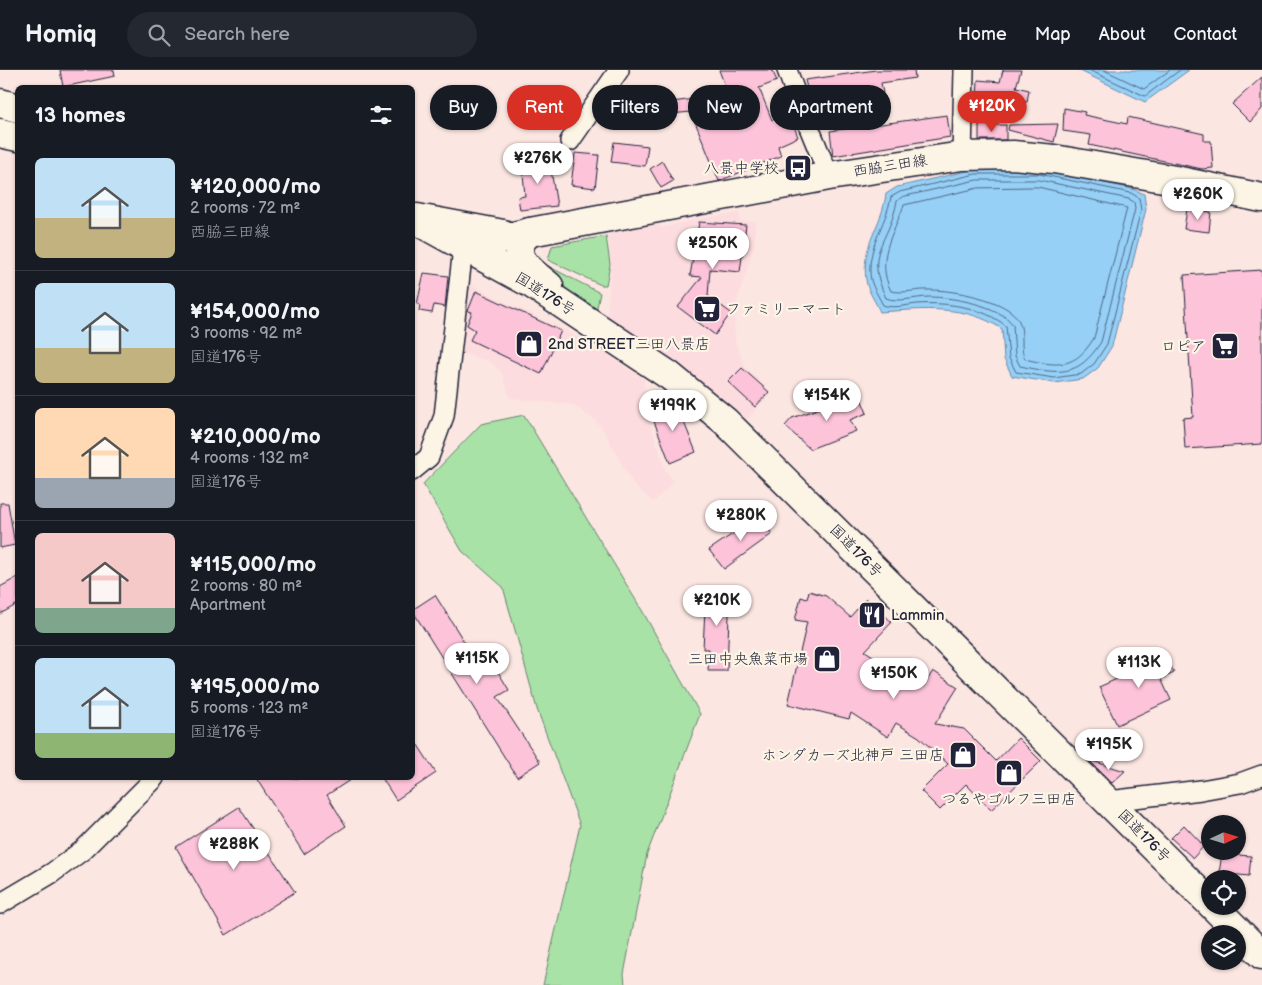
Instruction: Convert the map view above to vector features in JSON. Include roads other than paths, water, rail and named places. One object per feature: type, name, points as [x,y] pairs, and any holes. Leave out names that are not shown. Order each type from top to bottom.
[{"type":"main road","points":[[0,103],[15,107]]},
{"type":"main road","points":[[0,133],[15,136]]},
{"type":"main road","name":"西脇三田線","points":[[463,248],[525,233],[830,176],[962,156],[1013,155],[1054,159],[1175,180],[1262,198]]},
{"type":"main road","name":"西脇三田線","points":[[415,219],[503,234],[525,233]]},
{"type":"main road","name":"国道176号","points":[[415,220],[463,248],[532,284],[670,376],[725,421],[1201,894]]},
{"type":"main road","points":[[525,233],[521,244],[520,259],[524,266],[590,322]]},
{"type":"main road","name":"国道176号","points":[[415,241],[463,248]]},
{"type":"main road","points":[[1223,915],[1262,955]]},
{"type":"street","points":[[570,141],[619,70]]},
{"type":"street","points":[[787,70],[830,176]]},
{"type":"street","points":[[962,156],[964,70]]},
{"type":"street","points":[[415,469],[429,457],[444,416],[463,248]]},
{"type":"street","points":[[1109,801],[1240,784],[1262,775]]},
{"type":"street","points":[[0,904],[52,873],[83,850],[153,780]]},
{"type":"water","points":[[1078,70],[1189,70],[1145,102]]},
{"type":"water","points":[[976,169],[1040,169],[1133,189],[1144,194],[1146,209],[1112,346],[1098,368],[1083,379],[1054,383],[1012,376],[1004,359],[1002,329],[973,315],[928,309],[880,312],[867,284],[865,267],[869,245],[884,206],[886,194],[897,187]]},
{"type":"place","name":"八景中学校","points":[[798,168]]},
{"type":"place","name":"ファミリーマート","points":[[707,309]]},
{"type":"place","name":"2nd STREET三田八景店","points":[[529,344]]},
{"type":"place","name":"ロピア","points":[[1225,346]]},
{"type":"place","name":"Lammin","points":[[872,615]]},
{"type":"place","name":"三田中央魚菜市場","points":[[827,659]]},
{"type":"place","name":"ホンダカーズ北神戸 三田店","points":[[963,755]]},
{"type":"place","name":"つるやゴルフ三田店","points":[[1009,773]]}]
